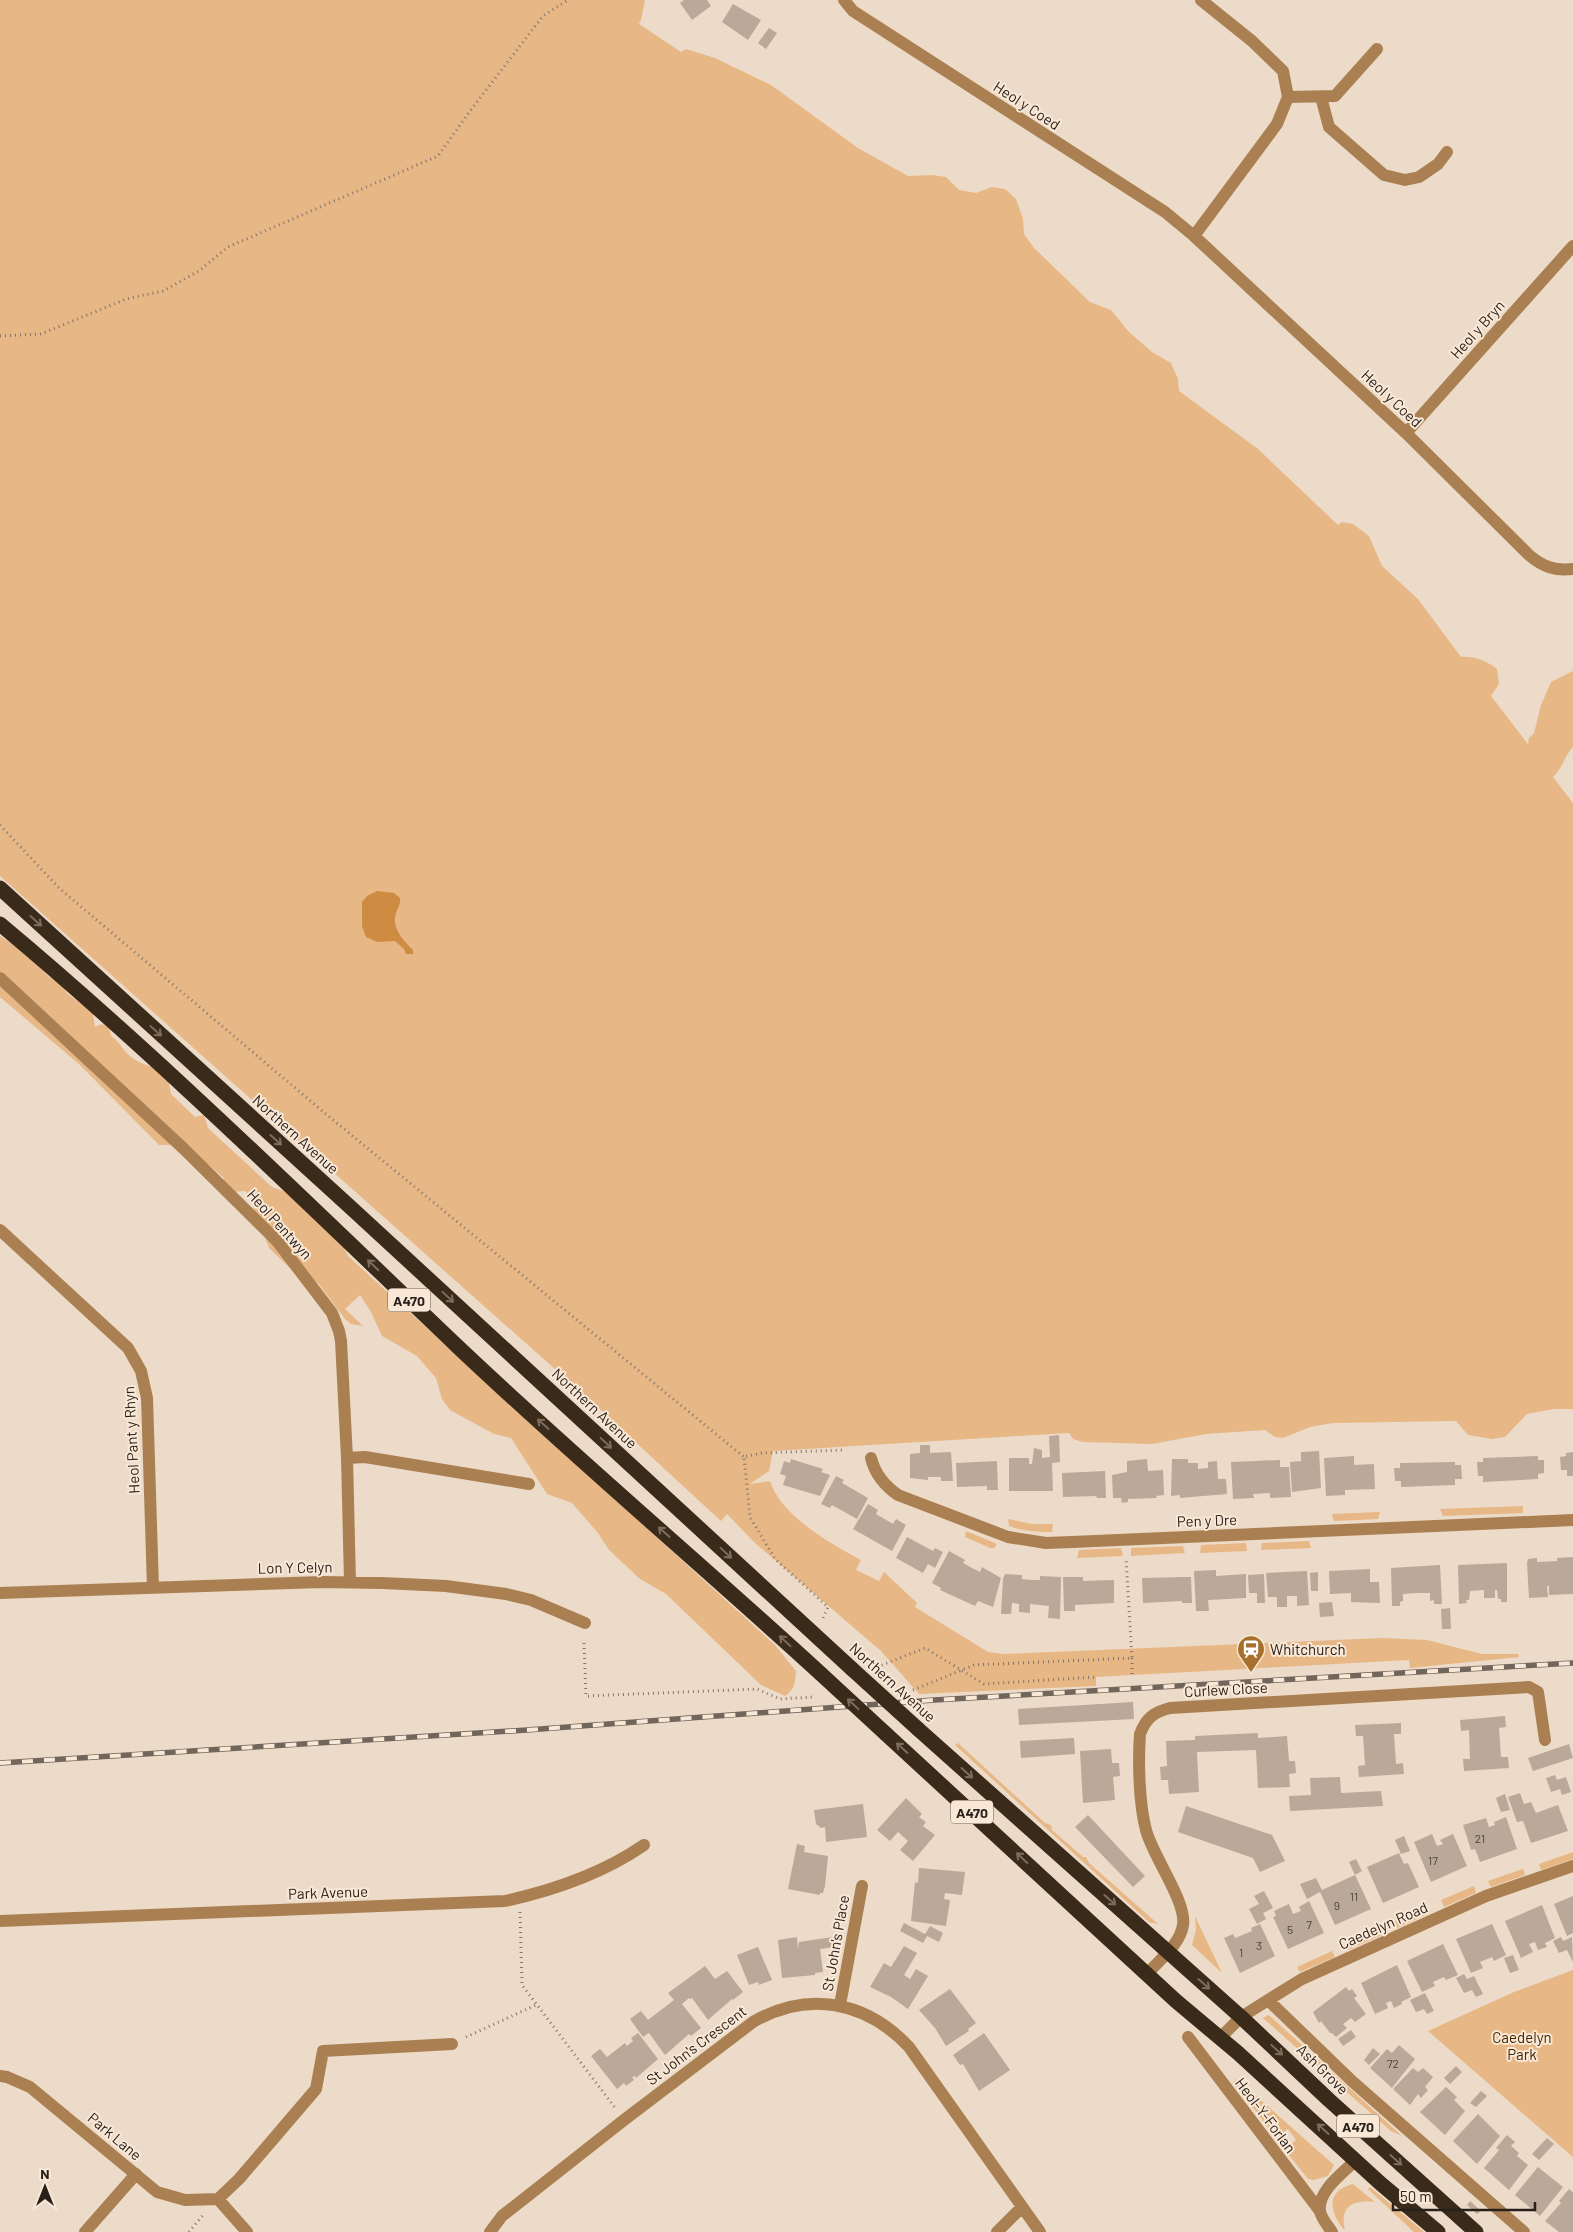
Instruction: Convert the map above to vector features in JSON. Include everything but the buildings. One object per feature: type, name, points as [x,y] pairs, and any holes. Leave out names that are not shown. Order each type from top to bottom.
[{"type":"highway","name":"Northern Avenue","points":[[0,888],[852,1669],[1167,1952]]},
{"type":"highway","name":"A470","points":[[0,924],[156,1061],[291,1185],[464,1353],[821,1674],[1147,1974],[1438,2232]]},
{"type":"highway","name":"Ash Grove","points":[[1167,1952],[1241,2017],[1329,2100],[1476,2232]]},
{"type":"street","name":"Heol y Coed","points":[[844,0],[853,12],[1164,212],[1194,236],[1406,433],[1540,565],[1556,570],[1573,569]]},
{"type":"street","points":[[1194,236],[1277,124],[1288,97],[1283,71],[1252,42],[1201,0]]},
{"type":"street","points":[[1288,97],[1335,96],[1377,49]]},
{"type":"street","points":[[1321,97],[1324,115],[1330,127],[1384,175],[1406,180],[1419,177],[1438,164],[1448,152]]},
{"type":"street","name":"Heol y Bryn","points":[[1406,433],[1573,246]]},
{"type":"street","name":"Heol Pentwyn","points":[[0,978],[177,1142],[264,1227],[288,1253],[321,1298],[336,1323],[341,1341],[347,1458],[350,1582]]},
{"type":"street","name":"Heol Pant y Rhyn","points":[[0,1230],[116,1336],[136,1359],[141,1371],[147,1398],[153,1588]]},
{"type":"street","points":[[347,1458],[364,1457],[529,1484]]},
{"type":"street","name":"Pen y Dre","points":[[871,1458],[881,1480],[887,1488],[898,1495],[1008,1537],[1024,1541],[1063,1542],[1573,1520]]},
{"type":"street","name":"Lon Y Celyn","points":[[0,1593],[350,1582],[446,1586],[506,1594],[531,1600],[585,1623]]},
{"type":"street","name":"Curlew Close","points":[[1147,1974],[1180,1935],[1183,1918],[1180,1906],[1148,1836],[1144,1819],[1140,1734],[1143,1724],[1150,1716],[1170,1708],[1529,1687],[1538,1692],[1545,1740]]},
{"type":"street","name":"Park Avenue","points":[[0,1921],[468,1903],[519,1898],[558,1888],[594,1874],[626,1858],[644,1845]]},
{"type":"street","name":"Caedelyn Road","points":[[1220,2038],[1241,2017],[1302,1980],[1455,1910],[1518,1884],[1573,1866]]},
{"type":"street","name":"St John's Place","points":[[840,2005],[862,1886]]},
{"type":"street","name":"Ash Grove","points":[[1268,2000],[1360,2088],[1524,2232]]},
{"type":"street","name":"St John's Crescent","points":[[490,2232],[502,2216],[753,2022],[766,2014],[803,2005],[840,2005],[882,2023],[897,2034],[909,2047],[1040,2232]]},
{"type":"street","name":"Heol-Y-Forlan","points":[[1188,2037],[1320,2211],[1332,2232]]},
{"type":"street","points":[[241,2230],[218,2199],[239,2179],[316,2089],[323,2051],[452,2044]]},
{"type":"street","name":"Park Lane","points":[[0,2076],[30,2086],[157,2192],[185,2200],[218,2199]]},
{"type":"street","points":[[1320,2211],[1323,2195],[1356,2160]]},
{"type":"street","points":[[86,2232],[136,2174]]},
{"type":"street","points":[[997,2232],[1022,2208]]},
{"type":"path","points":[[0,336],[41,334],[126,299],[163,291],[199,271],[228,247],[438,156],[543,16],[568,0]]},
{"type":"path","points":[[0,825],[59,888],[327,1116],[744,1457],[750,1516],[776,1559],[828,1606],[823,1618]]},
{"type":"path","points":[[744,1457],[762,1453],[843,1450]]},
{"type":"path","points":[[1126,1558],[1132,1675]]},
{"type":"path","points":[[584,1644],[586,1696],[757,1689],[780,1699],[812,1697]]},
{"type":"path","points":[[877,1667],[925,1648],[984,1684],[1096,1677]]},
{"type":"path","points":[[913,1690],[974,1665],[1132,1658]]},
{"type":"path","points":[[519,1898],[522,1986],[624,2120]]},
{"type":"path","points":[[452,2044],[536,2005]]},
{"type":"green space","points":[[0,0],[645,0],[639,24],[681,52],[686,49],[715,58],[771,85],[858,148],[908,176],[932,175],[946,177],[959,190],[976,193],[992,187],[1005,189],[1016,199],[1023,219],[1024,234],[1034,248],[1090,302],[1111,310],[1129,332],[1152,352],[1171,363],[1178,379],[1179,391],[1258,449],[1338,525],[1342,522],[1353,524],[1369,536],[1382,566],[1418,599],[1461,657],[1471,657],[1480,660],[1497,669],[1499,684],[1491,696],[1528,744],[1529,738],[1534,733],[1541,705],[1551,682],[1573,671],[1573,747],[1553,777],[1573,803],[1573,1409],[1554,1409],[1527,1414],[1505,1437],[1492,1439],[1468,1435],[1456,1421],[1333,1423],[1310,1427],[1283,1438],[1275,1437],[1265,1430],[1206,1434],[1152,1444],[1083,1442],[1073,1439],[1069,1433],[773,1451],[769,1471],[750,1484],[770,1481],[776,1494],[785,1506],[808,1528],[861,1560],[856,1570],[879,1581],[884,1572],[917,1603],[915,1607],[988,1652],[1004,1654],[1383,1638],[1427,1640],[1482,1654],[1518,1654],[1519,1657],[1410,1668],[1409,1660],[1096,1677],[1096,1686],[919,1694],[881,1651],[755,1543],[727,1514],[721,1521],[592,1402],[0,876]]},
{"type":"green space","points":[[0,936],[26,953],[49,977],[60,983],[67,993],[93,1013],[95,1027],[102,1024],[109,1028],[111,1036],[130,1056],[166,1076],[171,1094],[195,1117],[204,1115],[208,1128],[272,1187],[295,1195],[343,1246],[348,1256],[775,1645],[796,1671],[795,1682],[791,1691],[785,1696],[761,1685],[666,1594],[640,1579],[609,1550],[598,1533],[572,1503],[547,1494],[511,1438],[494,1434],[450,1410],[442,1399],[436,1378],[417,1356],[382,1336],[371,1312],[360,1295],[345,1309],[363,1326],[351,1324],[345,1319],[318,1283],[296,1274],[269,1248],[251,1197],[245,1191],[233,1192],[222,1181],[224,1178],[209,1165],[172,1145],[159,1145],[79,1064],[0,997]]},
{"type":"green space","points":[[1523,1506],[1523,1513],[1443,1516],[1440,1509]]},
{"type":"green space","points":[[1380,1512],[1378,1519],[1335,1521],[1332,1514]]},
{"type":"green space","points":[[1008,1519],[1032,1524],[1053,1524],[1052,1532],[1014,1528],[1009,1526]]},
{"type":"green space","points":[[966,1531],[997,1544],[994,1548],[990,1548],[965,1537]]},
{"type":"green space","points":[[1309,1541],[1311,1548],[1261,1550],[1262,1543]]},
{"type":"green space","points":[[1246,1543],[1247,1551],[1200,1553],[1201,1545]]},
{"type":"green space","points":[[1183,1546],[1185,1553],[1131,1556],[1131,1548]]},
{"type":"green space","points":[[1121,1548],[1123,1556],[1077,1558],[1079,1550]]},
{"type":"green space","points":[[958,1743],[1045,1823],[1051,1825],[1052,1830],[1083,1857],[1086,1857],[1089,1863],[1158,1924],[1149,1922],[955,1745]]},
{"type":"green space","points":[[1573,1852],[1573,1859],[1541,1870],[1539,1864]]},
{"type":"green space","points":[[1523,1869],[1525,1875],[1491,1887],[1488,1881]]},
{"type":"green space","points":[[1474,1886],[1476,1893],[1444,1907],[1441,1900]]},
{"type":"green space","points":[[1427,1907],[1430,1913],[1397,1928],[1394,1922]]},
{"type":"green space","points":[[1195,1916],[1222,1973],[1192,1945],[1196,1930]]},
{"type":"green space","points":[[1379,1929],[1382,1935],[1348,1950],[1345,1944]]},
{"type":"green space","points":[[1332,1951],[1335,1957],[1300,1972],[1297,1967]]},
{"type":"green space","name":"Caedelyn Park","points":[[1573,1970],[1573,2157],[1428,2031],[1514,1992]]},
{"type":"green space","points":[[1268,2015],[1402,2136],[1391,2131],[1263,2018]]},
{"type":"green space","points":[[1237,2079],[1334,2165],[1328,2176],[1314,2180],[1308,2179],[1284,2149],[1296,2140],[1288,2129],[1276,2137],[1233,2082]]},
{"type":"green space","points":[[1353,2184],[1375,2202],[1361,2202],[1350,2206],[1344,2215],[1345,2231],[1336,2217],[1332,2203],[1337,2192]]},
{"type":"green space","points":[[1370,2187],[1424,2232],[1414,2232],[1368,2189]]},
{"type":"shaded area","points":[[377,891],[394,893],[400,898],[395,924],[399,934],[413,950],[413,954],[406,954],[404,949],[395,941],[377,942],[366,937],[362,926],[362,902],[367,896]]},
{"type":"railway","points":[[0,1763],[527,1730],[934,1700],[1573,1663]]},
{"type":"place","name":"Whitchurch","points":[[1251,1673]]}]
